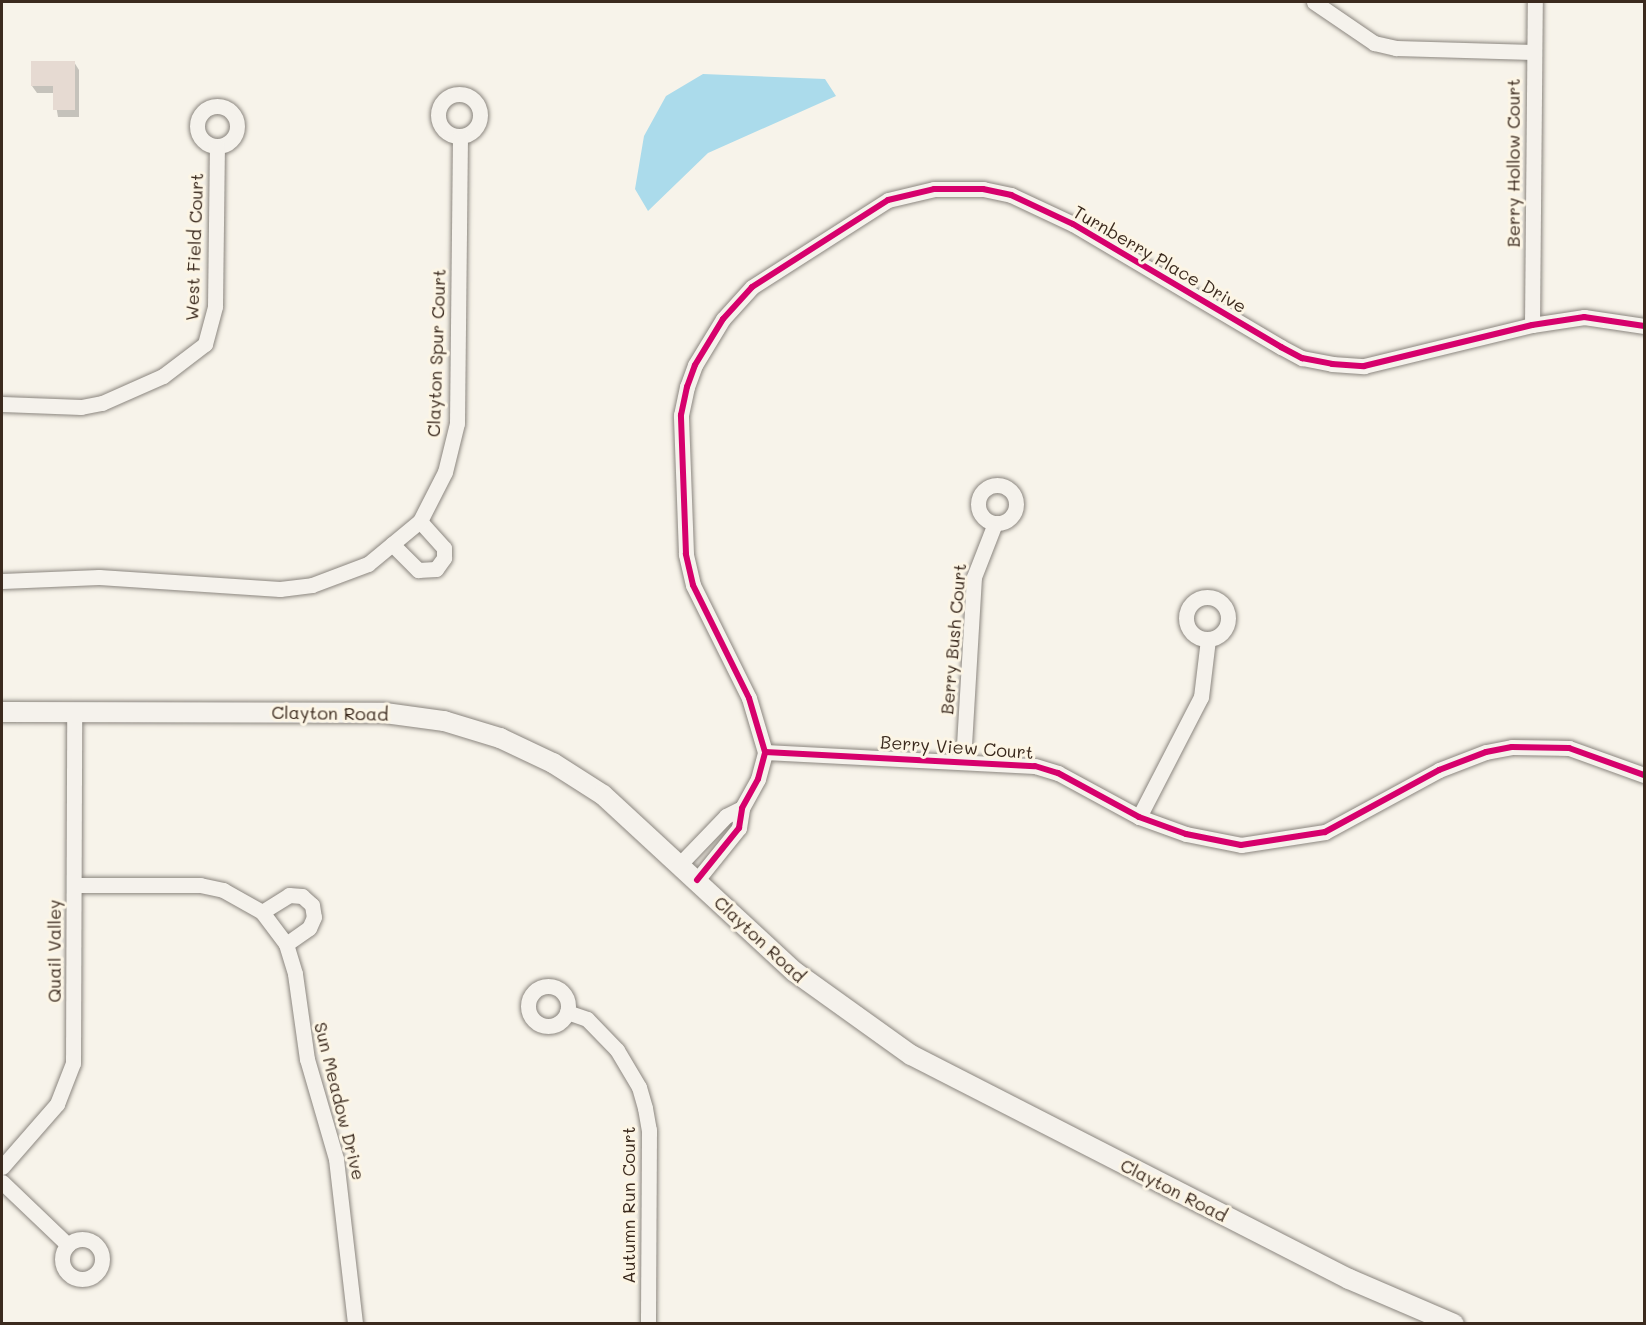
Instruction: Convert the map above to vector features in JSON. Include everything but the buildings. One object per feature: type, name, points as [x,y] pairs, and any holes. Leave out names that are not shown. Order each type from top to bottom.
[{"type":"main road","name":"Clayton Road","points":[[2,712],[357,712],[444,721],[527,749],[579,778],[626,813],[809,984],[911,1055],[1349,1279],[1454,1323]]},
{"type":"street","points":[[1314,2],[1374,43],[1396,48],[1533,52]]},
{"type":"street","name":"Berry Hollow Court","points":[[1532,324],[1535,2]]},
{"type":"street","name":"Clayton Spur Court","points":[[2,581],[99,577],[280,589],[344,576],[368,564],[420,521],[445,472],[457,423],[460,136]]},
{"type":"street","name":"West Field Court","points":[[2,404],[81,407],[102,403],[163,376],[206,344],[215,306],[217,146]]},
{"type":"street","name":"Turnberry Place Drive","points":[[765,752],[749,698],[693,585],[686,554],[681,415],[685,396],[695,365],[709,340],[752,287],[888,201],[934,189],[983,189],[1011,195],[1073,224],[1281,347],[1302,358],[1332,364],[1364,366],[1532,324],[1584,317],[1644,326]]},
{"type":"street","points":[[392,544],[418,570],[436,569],[444,558],[444,548],[420,521]]},
{"type":"street","name":"Berry Bush Court","points":[[963,762],[974,577],[995,523]]},
{"type":"street","points":[[1139,817],[1201,698],[1208,639]]},
{"type":"street","name":"Quail Valley","points":[[2,1167],[57,1104],[73,1063],[74,711]]},
{"type":"street","name":"Berry View Court","points":[[765,752],[1035,766],[1058,773],[1139,817],[1186,834],[1241,845],[1299,839],[1354,819],[1460,761],[1512,747],[1569,748],[1644,775]]},
{"type":"street","points":[[697,880],[739,828],[742,808],[758,779],[765,752]]},
{"type":"street","points":[[680,864],[726,816],[742,808]]},
{"type":"street","name":"Sun Meadow Drive","points":[[74,885],[200,885],[223,890],[262,912],[286,944],[295,974],[304,1049],[336,1159],[355,1323]]},
{"type":"street","points":[[262,912],[289,895],[302,896],[312,905],[314,917],[309,928],[286,944]]},
{"type":"street","name":"Autumn Run Court","points":[[567,1012],[586,1019],[617,1050],[639,1088],[645,1108],[649,1130],[648,1323]]},
{"type":"street","points":[[2,1182],[68,1245]]},
{"type":"water","points":[[703,74],[825,79],[836,96],[708,153],[648,211],[635,189],[644,136],[666,96]]},
{"type":"cycle path","points":[[697,880],[739,828],[742,808],[758,779],[765,752],[749,698],[693,585],[686,554],[681,415],[687,387],[695,365],[723,319],[752,287],[888,200],[934,189],[983,189],[1011,195],[1073,224],[1281,347],[1302,358],[1332,364],[1364,366],[1532,325],[1584,317],[1644,326]]},
{"type":"cycle path","points":[[765,752],[1035,766],[1058,773],[1139,817],[1186,834],[1241,845],[1325,832],[1439,770],[1486,752],[1512,747],[1569,748],[1644,775]]}]
